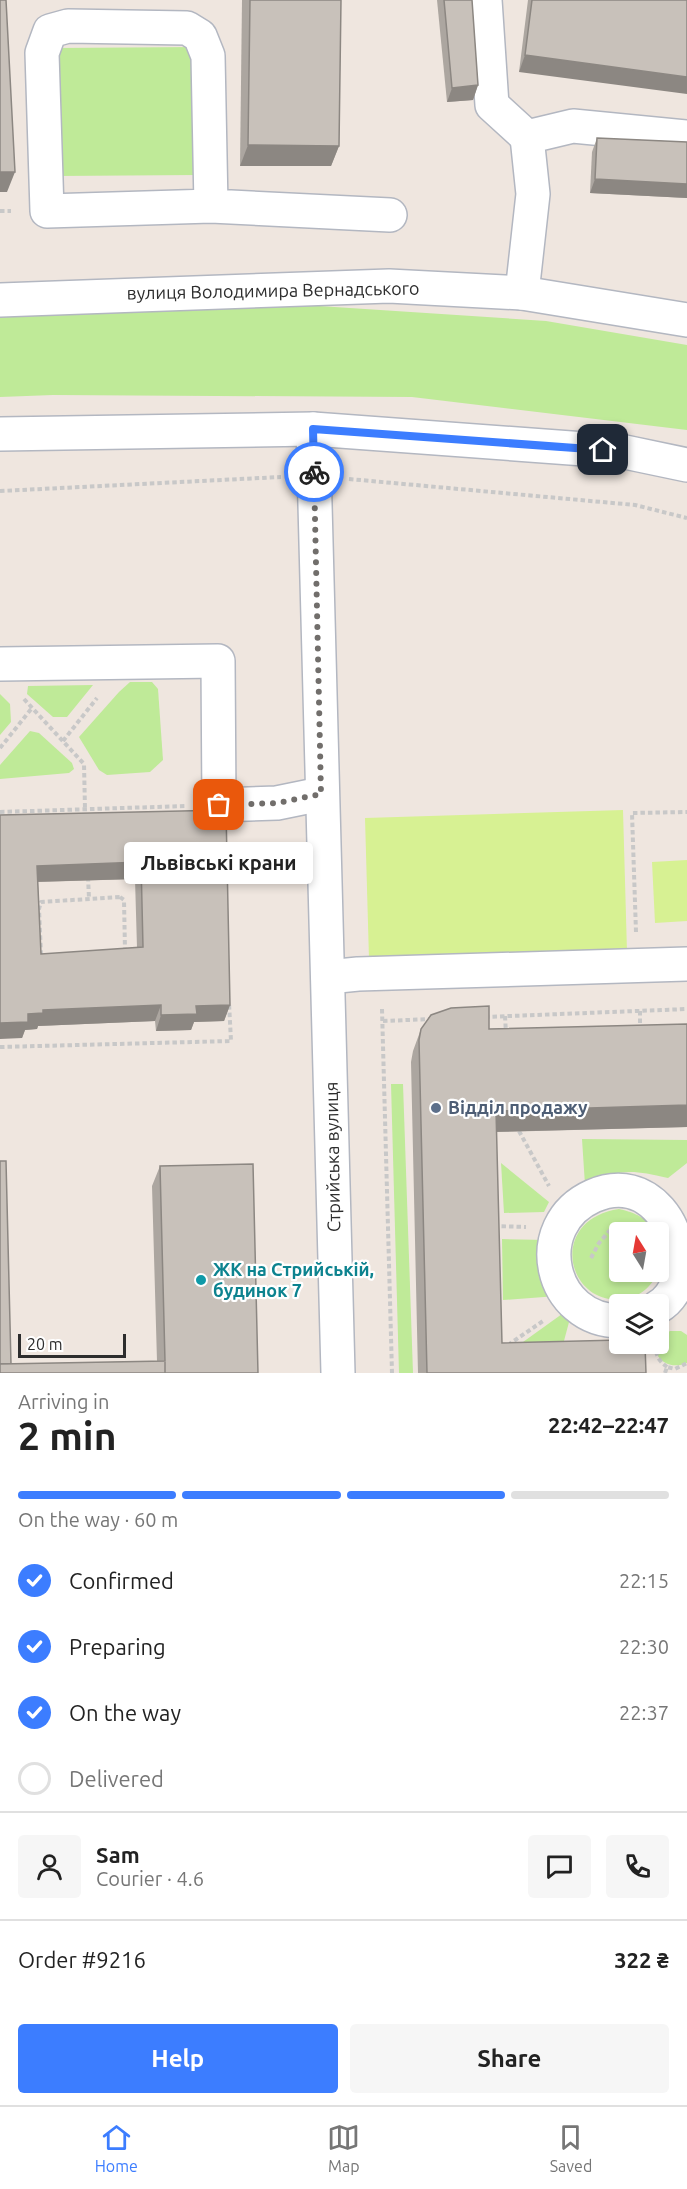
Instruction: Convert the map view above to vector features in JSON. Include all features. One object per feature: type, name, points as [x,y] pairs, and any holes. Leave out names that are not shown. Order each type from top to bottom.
[{"type":"street","points":[[486,0],[492,105],[526,137],[533,194],[522,293]]},
{"type":"street","points":[[211,206],[208,56],[201,36],[187,28],[68,26],[50,31],[42,53],[47,211],[211,206],[390,215]]},
{"type":"street","points":[[526,137],[573,126],[687,138]]},
{"type":"street","name":"вулиця Володимира Вернадського","points":[[0,300],[389,286],[522,293],[687,320]]},
{"type":"street","points":[[0,434],[313,429],[625,452],[687,465]]},
{"type":"street","name":"Стрийська вулиця","points":[[313,429],[338,1373]]},
{"type":"street","points":[[0,664],[218,661],[219,805],[277,803],[321,794]]},
{"type":"street","points":[[328,977],[358,974],[687,964]]},
{"type":"street","points":[[609,1321],[592,1316],[572,1301],[563,1291],[555,1274],[553,1255],[556,1236],[565,1219],[577,1205],[594,1196],[612,1191],[632,1192],[648,1197],[663,1208],[674,1222],[682,1238],[684,1256],[682,1273],[674,1297]]},
{"type":"path","points":[[19,695],[84,764],[86,819]]},
{"type":"path","points":[[63,741],[99,697]]},
{"type":"path","points":[[0,748],[32,708]]},
{"type":"path","points":[[0,812],[219,805]]},
{"type":"path","points":[[637,943],[632,813],[687,812]]},
{"type":"path","points":[[88,870],[89,898]]},
{"type":"path","points":[[120,897],[124,900],[125,950],[118,954],[46,960],[41,955],[39,909],[41,902],[89,898],[120,897]]},
{"type":"path","points":[[0,1047],[231,1041],[229,994]]},
{"type":"path","points":[[382,1005],[392,1373]]},
{"type":"path","points":[[483,1017],[687,1009]]},
{"type":"path","points":[[640,1011],[641,1035]]},
{"type":"path","points":[[505,1016],[506,1039]]},
{"type":"path","points":[[382,1021],[438,1019]]},
{"type":"path","points":[[519,1131],[547,1182],[571,1213]]},
{"type":"path","points":[[503,1348],[572,1301],[599,1243],[628,1211],[648,1197]]},
{"type":"path","points":[[656,1354],[660,1362],[667,1367],[675,1369],[687,1363]]},
{"type":"path","points":[[665,1373],[667,1367]]},
{"type":"green space","points":[[197,47],[198,175],[56,176],[55,48]]},
{"type":"green space","points":[[304,305],[546,321],[687,345],[687,430],[412,397],[53,395],[0,397],[0,317],[37,312]]},
{"type":"green space","points":[[130,682],[152,682],[158,689],[163,760],[150,772],[107,775],[99,770],[79,737]]},
{"type":"green space","points":[[93,685],[67,717],[53,717],[27,694],[28,686]]},
{"type":"green space","points":[[0,694],[10,704],[11,722],[0,735]]},
{"type":"green space","points":[[30,731],[39,733],[72,763],[74,769],[69,773],[0,779],[0,765]]},
{"type":"green space","points":[[623,810],[627,952],[369,959],[365,818]]},
{"type":"green space","points":[[687,860],[687,921],[655,923],[652,862]]},
{"type":"green space","points":[[391,1084],[403,1084],[413,1373],[399,1373]]},
{"type":"green space","points":[[582,1139],[687,1140],[687,1163],[668,1178],[625,1172],[585,1185]]},
{"type":"green space","points":[[501,1163],[549,1202],[544,1212],[504,1213]]},
{"type":"green space","points":[[619,1209],[631,1212],[648,1222],[609,1222],[609,1282],[652,1282],[639,1294],[609,1294],[609,1298],[605,1298],[589,1290],[578,1277],[573,1262],[574,1245],[581,1229],[596,1216]]},
{"type":"green space","points":[[502,1239],[546,1240],[557,1296],[503,1300]]},
{"type":"green space","points":[[569,1309],[572,1311],[561,1352],[523,1342]]},
{"type":"green space","points":[[681,1331],[687,1335],[687,1363],[671,1365],[659,1357],[658,1354],[669,1354],[669,1332]]},
{"type":"building","points":[[0,0],[6,0],[15,172],[0,172]]},
{"type":"building","points":[[250,0],[341,0],[339,146],[248,145]]},
{"type":"building","points":[[444,0],[472,0],[478,85],[452,88]]},
{"type":"building","points":[[532,0],[687,0],[687,77],[525,55]]},
{"type":"building","points":[[597,138],[687,142],[687,184],[595,179]]},
{"type":"building","points":[[226,810],[230,1005],[196,1006],[197,1014],[161,1015],[161,1005],[43,1010],[43,1013],[28,1014],[28,1022],[0,1023],[0,815]],"holes":[[[141,862],[143,947],[41,954],[37,866]]]},
{"type":"building","points":[[489,1006],[489,1029],[687,1024],[687,1105],[496,1111],[502,1343],[609,1340],[609,1354],[645,1354],[646,1373],[427,1373],[419,1040],[421,1029],[431,1015],[451,1008]]},
{"type":"building","points":[[0,1161],[6,1161],[11,1364],[0,1364]]},
{"type":"building","name":"ЖК на Стрийській, будинок 7","points":[[253,1164],[258,1373],[0,1373],[0,1364],[165,1361],[160,1166]]},
{"type":"way so far","points":[[219,805],[277,803],[321,794],[314,472]]},
{"type":"place","name":"Львівські крани","points":[[219,805]]},
{"type":"place","name":"Відділ продажу","points":[[436,1108]]},
{"type":"place","name":"ЖК на Стрийській, будинок 7","points":[[201,1280]]},
{"type":"route","points":[[314,472],[313,429],[603,450]]}]
